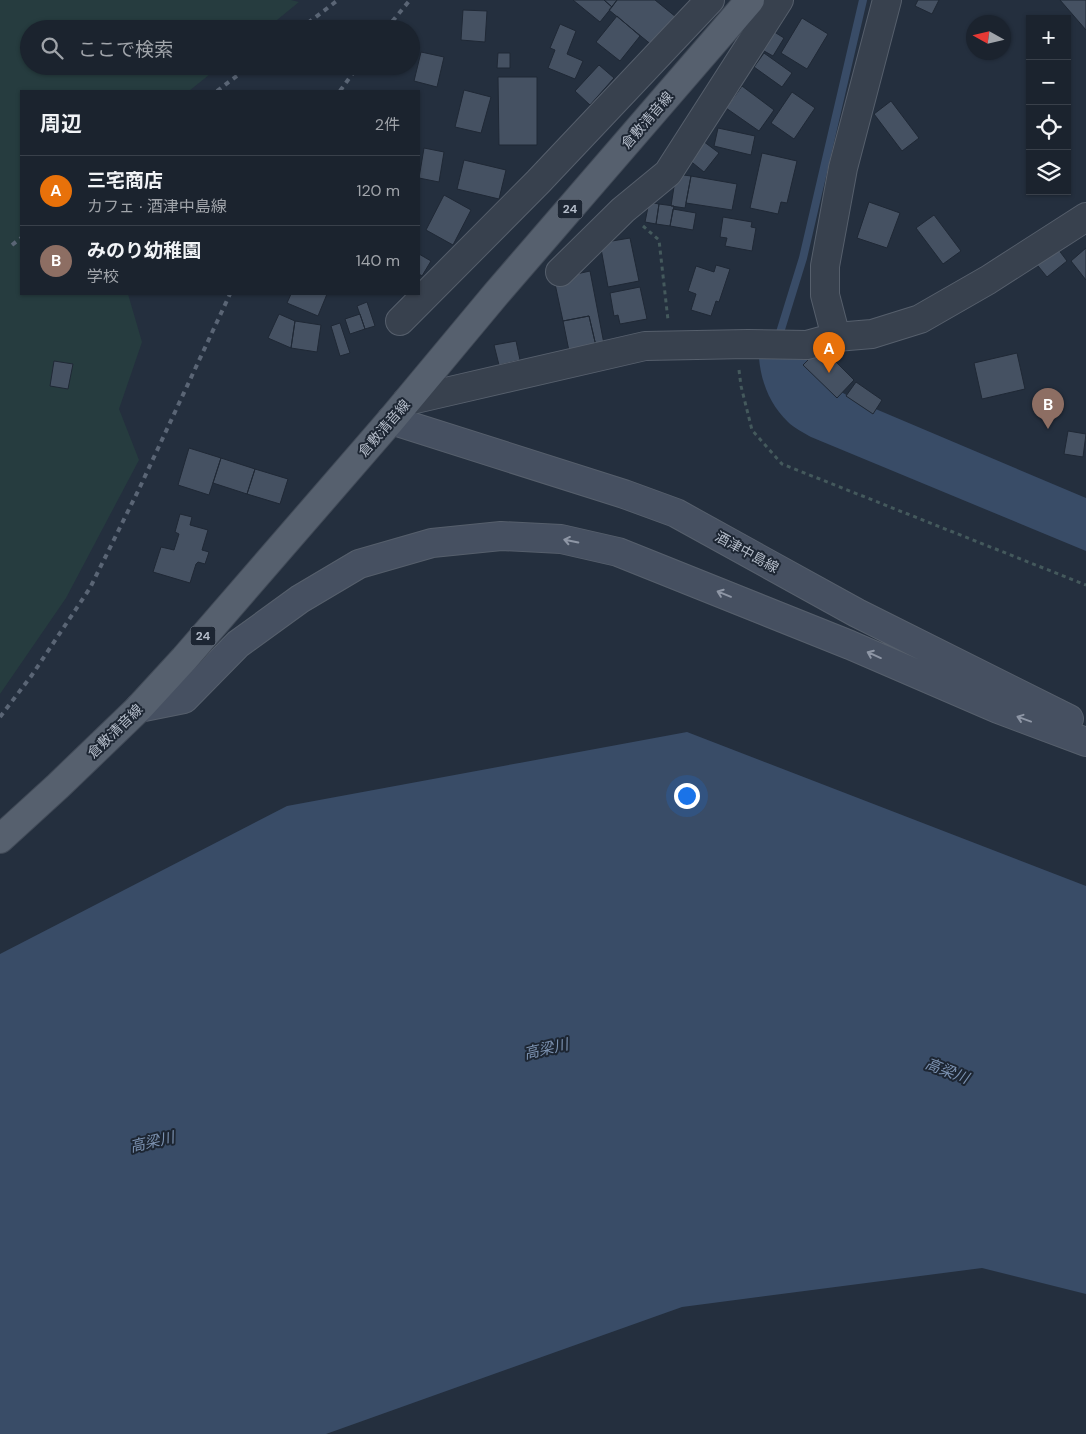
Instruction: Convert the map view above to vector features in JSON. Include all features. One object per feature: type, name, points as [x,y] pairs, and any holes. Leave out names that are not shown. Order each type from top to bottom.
[{"type":"main road","name":"倉敷清音線","points":[[0,839],[139,708],[399,410],[502,287],[750,0]]},
{"type":"main road","name":"酒津中島線","points":[[399,410],[676,513],[858,612],[1086,728]]},
{"type":"main road","points":[[139,708],[184,699],[238,644],[300,599],[359,564],[432,543],[501,536],[561,539],[618,552],[850,644],[998,709],[1086,742]]},
{"type":"street","points":[[400,321],[538,182],[710,0]]},
{"type":"street","points":[[560,272],[623,210],[668,173],[779,0]]},
{"type":"street","points":[[836,338],[825,296],[825,266],[843,168],[887,0]]},
{"type":"street","points":[[399,410],[645,346],[807,345],[836,338],[872,334],[920,319],[988,280],[1086,217]]},
{"type":"path","points":[[623,210],[659,240],[672,346]]},
{"type":"path","points":[[753,344],[738,367],[741,386],[752,430],[782,464],[1086,585]]},
{"type":"green space","points":[[0,0],[291,0],[299,2],[277,20],[20,20],[20,75],[209,75],[190,90],[20,90],[20,295],[128,295],[142,342],[119,409],[139,460],[66,598],[0,694]]},
{"type":"water","points":[[806,351],[817,373],[830,385],[846,394],[878,410],[1086,498],[1086,551],[811,437],[793,426],[771,401],[764,384],[759,358]]},
{"type":"water","name":"高梁川","points":[[687,732],[1086,886],[1086,1294],[982,1268],[682,1307],[326,1434],[0,1434],[0,954],[287,806]]},
{"type":"building","points":[[573,0],[604,0],[612,7],[600,22]]},
{"type":"building","points":[[604,0],[617,0],[612,7]]},
{"type":"building","points":[[617,0],[655,0],[676,17],[653,46],[609,10]]},
{"type":"building","points":[[918,0],[939,0],[932,14],[915,6]]},
{"type":"building","points":[[1060,0],[1086,0],[1086,30]]},
{"type":"building","points":[[463,10],[487,11],[485,42],[461,40]]},
{"type":"building","points":[[617,16],[640,36],[620,61],[596,42]]},
{"type":"building","points":[[802,18],[828,34],[807,69],[781,53]]},
{"type":"building","points":[[560,24],[576,31],[567,54],[583,61],[575,79],[548,68],[555,50],[550,48]]},
{"type":"building","points":[[768,28],[784,38],[773,56],[757,47]]},
{"type":"building","points":[[421,52],[444,57],[437,87],[414,81],[415,75],[420,75]]},
{"type":"building","points":[[498,53],[510,53],[510,68],[497,68]]},
{"type":"building","points":[[764,53],[792,73],[782,87],[754,67]]},
{"type":"building","points":[[599,65],[614,78],[590,105],[575,91]]},
{"type":"building","points":[[498,77],[537,77],[537,145],[499,145]]},
{"type":"building","points":[[742,86],[774,110],[759,131],[726,108]]},
{"type":"building","points":[[464,90],[491,97],[481,133],[455,127]]},
{"type":"building","points":[[792,92],[815,108],[794,139],[771,123]]},
{"type":"building","points":[[891,101],[919,138],[902,151],[874,114]]},
{"type":"building","points":[[718,128],[755,136],[751,155],[714,146]]},
{"type":"building","points":[[703,141],[719,153],[704,172],[688,159]]},
{"type":"building","points":[[424,148],[444,152],[439,182],[420,178]]},
{"type":"building","points":[[762,153],[797,161],[787,203],[781,202],[778,214],[750,208]]},
{"type":"building","points":[[464,160],[506,170],[499,199],[457,189]]},
{"type":"building","points":[[676,174],[691,176],[685,208],[671,206]]},
{"type":"building","points":[[691,176],[737,184],[732,210],[686,203]]},
{"type":"building","points":[[444,195],[471,210],[453,245],[426,230]]},
{"type":"building","points":[[649,202],[659,204],[656,224],[645,222]]},
{"type":"building","points":[[869,202],[900,213],[887,248],[857,238]]},
{"type":"building","points":[[659,204],[674,206],[670,226],[656,224]]},
{"type":"building","points":[[673,209],[696,213],[693,230],[670,226]]},
{"type":"building","points":[[934,215],[961,251],[943,264],[916,228]]},
{"type":"building","points":[[723,217],[752,222],[751,227],[756,228],[752,251],[725,246],[727,238],[720,237]]},
{"type":"building","points":[[630,238],[639,281],[608,287],[600,243]]},
{"type":"building","points":[[1055,245],[1067,261],[1047,277],[1034,261]]},
{"type":"building","points":[[1086,248],[1086,280],[1071,261]]},
{"type":"building","points":[[420,255],[431,261],[422,276],[420,275]]},
{"type":"building","points":[[716,265],[730,269],[719,302],[716,301],[711,316],[691,310],[696,294],[688,291],[696,266],[714,272]]},
{"type":"building","points":[[590,271],[604,344],[596,346],[589,316],[563,321],[554,279]]},
{"type":"building","points":[[640,287],[647,319],[620,324],[618,315],[614,316],[610,293]]},
{"type":"building","points":[[291,295],[327,295],[318,316],[287,303]]},
{"type":"building","points":[[367,302],[375,326],[365,329],[357,306]]},
{"type":"building","points":[[279,314],[295,321],[291,348],[268,338]]},
{"type":"building","points":[[360,314],[365,329],[350,334],[345,319]]},
{"type":"building","points":[[589,316],[596,346],[569,351],[563,321]]},
{"type":"building","points":[[295,321],[321,325],[317,352],[291,348]]},
{"type":"building","points":[[340,323],[350,353],[340,356],[331,326]]},
{"type":"building","points":[[516,341],[520,360],[499,365],[494,345]]},
{"type":"building","points":[[821,347],[854,380],[837,398],[803,365]]},
{"type":"building","points":[[1017,353],[1025,389],[982,399],[974,363]]},
{"type":"building","points":[[54,361],[73,364],[68,389],[50,386]]},
{"type":"building","points":[[856,382],[882,400],[873,414],[846,396]]},
{"type":"building","points":[[1068,431],[1086,434],[1083,457],[1064,454]]},
{"type":"building","points":[[189,448],[221,458],[209,495],[178,485]]},
{"type":"building","points":[[221,458],[255,469],[247,494],[213,483]]},
{"type":"building","points":[[255,469],[288,479],[280,504],[247,494]]},
{"type":"building","points":[[180,514],[192,517],[190,525],[208,530],[202,550],[209,552],[205,564],[198,562],[196,564],[190,583],[153,572],[161,547],[174,550],[179,534],[175,532]]},
{"type":"waterway","points":[[778,339],[803,258],[863,0]]},
{"type":"railway","points":[[312,20],[338,0]]},
{"type":"railway","points":[[393,20],[410,0]]},
{"type":"railway","points":[[218,90],[238,75]]},
{"type":"railway","points":[[341,90],[352,75]]},
{"type":"railway","points":[[12,245],[20,239]]},
{"type":"railway","points":[[0,717],[32,675],[90,588],[140,487],[230,295]]},
{"type":"place","name":"三宅商店","points":[[829,373]]},
{"type":"place","name":"みのり幼稚園","points":[[1048,429]]}]
